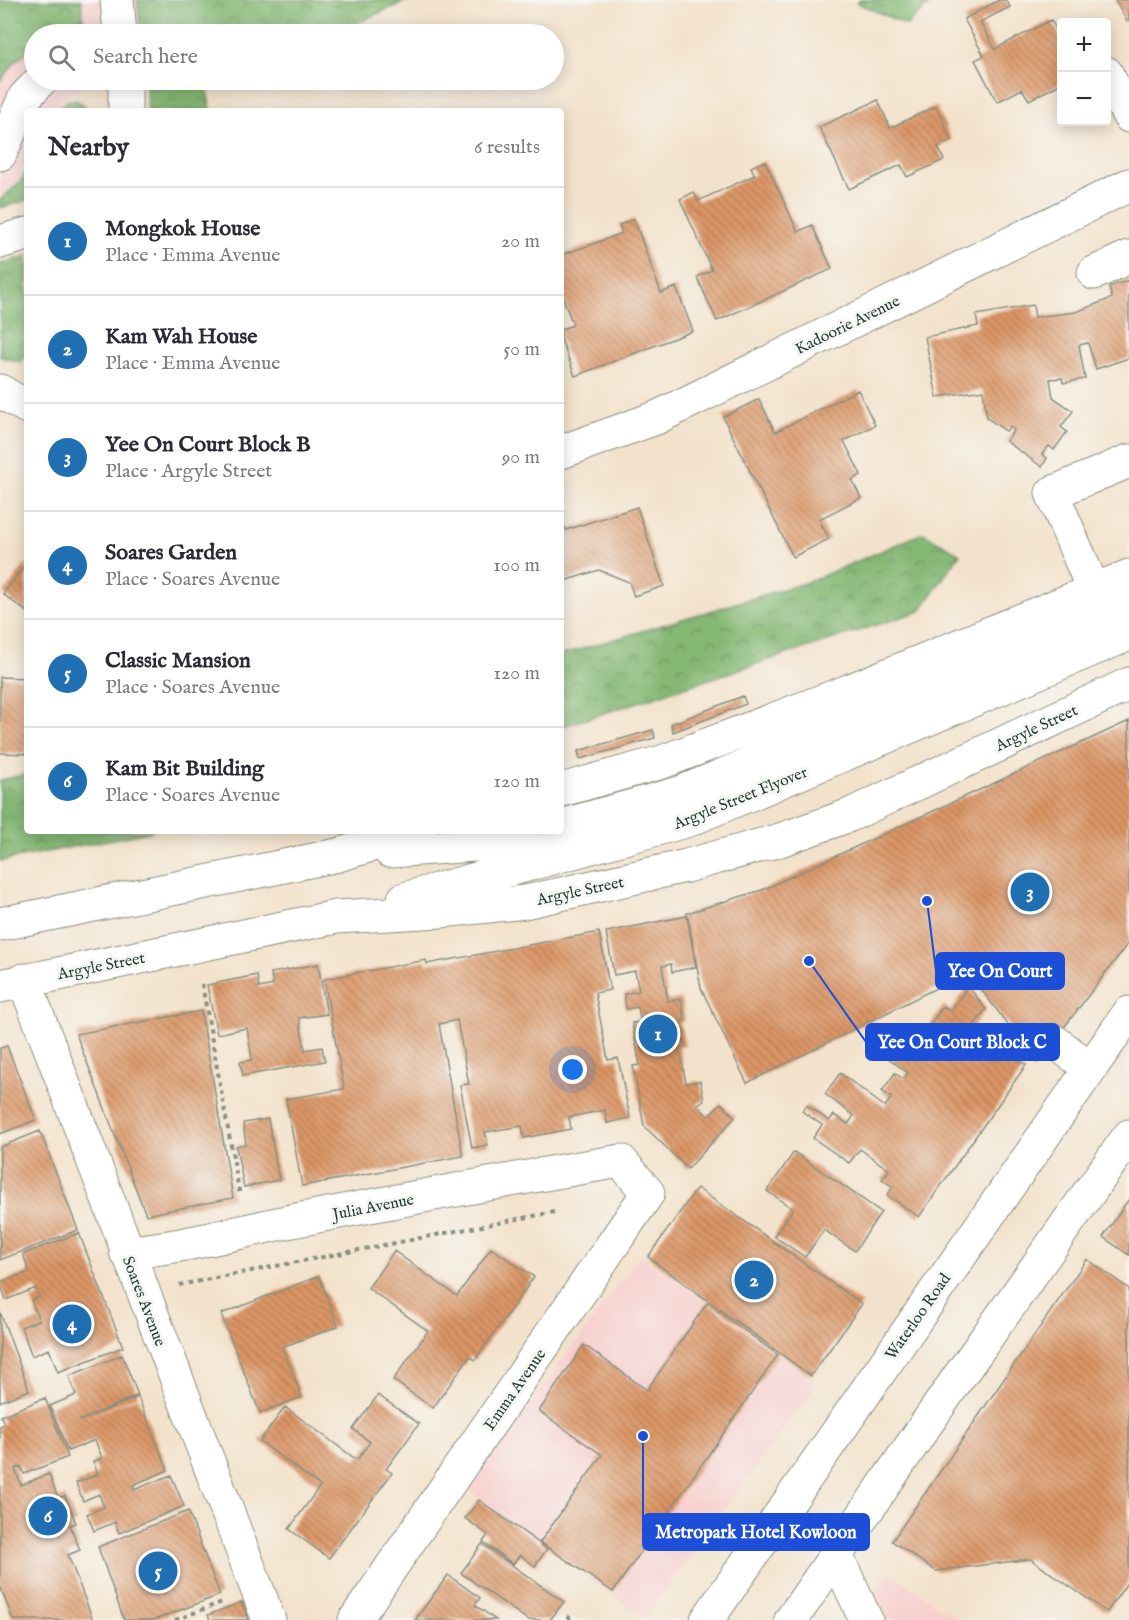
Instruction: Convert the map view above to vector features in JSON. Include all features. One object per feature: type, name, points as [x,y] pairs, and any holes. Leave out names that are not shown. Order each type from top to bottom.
[{"type":"main road","points":[[117,0],[119,24]]},
{"type":"main road","points":[[1111,81],[1129,116]]},
{"type":"main road","points":[[0,154],[26,97],[33,90]]},
{"type":"main road","points":[[125,90],[125,108]]},
{"type":"main road","name":"Kadoorie Avenue","points":[[564,451],[656,418],[1129,185]]},
{"type":"main road","points":[[0,242],[24,235]]},
{"type":"main road","points":[[1094,273],[1129,257]]},
{"type":"main road","points":[[0,391],[24,405]]},
{"type":"main road","points":[[1094,591],[1052,493],[1129,461]]},
{"type":"main road","points":[[564,789],[672,759],[846,692],[1129,576]]},
{"type":"main road","name":"Argyle Street Flyover","points":[[564,825],[680,793],[1129,606]]},
{"type":"main road","name":"Argyle Street Flyover","points":[[336,918],[507,856],[689,820],[1129,634]]},
{"type":"main road","name":"Argyle Street","points":[[12,983],[336,918],[441,911],[525,902],[686,866],[780,840],[850,815],[1129,684]]},
{"type":"main road","points":[[0,924],[338,855],[409,834]]},
{"type":"main road","name":"Argyle Street Flyover","points":[[338,855],[507,856],[540,834]]},
{"type":"main road","name":"Soares Avenue","points":[[12,983],[126,1252],[269,1620]]},
{"type":"main road","name":"Waterloo Road","points":[[706,1620],[1129,1013]]},
{"type":"main road","points":[[1054,1041],[1090,1068]]},
{"type":"main road","points":[[791,1620],[1129,1136]]},
{"type":"main road","name":"Julia Avenue","points":[[126,1252],[161,1250],[211,1237],[621,1161]]},
{"type":"main road","name":"Emma Avenue","points":[[355,1620],[648,1193],[621,1161]]},
{"type":"main road","points":[[836,1555],[866,1620]]},
{"type":"path","points":[[202,984],[242,1203]]},
{"type":"path","points":[[176,1286],[556,1211]]},
{"type":"path","points":[[175,1620],[235,1597]]},
{"type":"path","points":[[567,1616],[572,1620]]},
{"type":"shaded area","points":[[0,0],[137,0],[140,24],[24,24],[24,90],[76,90],[62,98],[53,108],[24,108],[24,168],[17,180],[0,195]]},
{"type":"shaded area","points":[[641,1254],[818,1383],[645,1618],[467,1489]]},
{"type":"shaded area","points":[[888,1571],[956,1618],[955,1620],[854,1620]]},
{"type":"green space","points":[[0,0],[81,0],[84,24],[24,24],[24,54],[0,81]]},
{"type":"green space","points":[[137,0],[408,0],[352,24],[140,24]]},
{"type":"green space","points":[[860,0],[933,0],[907,25],[857,3]]},
{"type":"green space","points":[[146,90],[207,90],[210,108],[147,108]]},
{"type":"green space","points":[[75,100],[86,108],[59,108],[67,101]]},
{"type":"green space","points":[[24,176],[24,201],[0,208],[0,200]]},
{"type":"green space","points":[[24,257],[24,359],[20,362],[0,357],[0,264]]},
{"type":"green space","points":[[923,533],[960,554],[920,611],[564,726],[564,654],[811,581]]},
{"type":"green space","points":[[24,775],[24,834],[139,834],[0,861],[0,780]]},
{"type":"building","points":[[999,0],[1006,0],[1010,7],[980,22],[995,49],[1051,20],[1057,31],[1057,86],[1029,100],[1022,89],[997,102],[975,60],[984,56],[964,19]]},
{"type":"building","points":[[1115,0],[1129,0],[1129,20],[1127,21]]},
{"type":"building","points":[[878,100],[890,128],[936,106],[952,140],[938,147],[944,160],[907,177],[901,165],[849,189],[819,127]]},
{"type":"building","points":[[765,161],[798,232],[812,225],[832,269],[717,321],[697,277],[712,270],[680,199],[694,192],[698,201],[755,175],[751,167]]},
{"type":"building","points":[[634,219],[661,293],[676,287],[693,331],[575,376],[564,347],[564,328],[573,325],[564,301],[564,254],[622,233],[619,225]]},
{"type":"building","points":[[1129,280],[1129,358],[1096,369],[1088,343],[1079,345],[1085,379],[1063,383],[1062,378],[1050,379],[1053,397],[1073,411],[1061,427],[1067,432],[1054,450],[1049,446],[1042,454],[1047,458],[1042,467],[1006,441],[1014,430],[1010,426],[1006,431],[987,418],[983,390],[937,397],[925,337],[978,326],[976,315],[1033,305],[1035,317],[1076,312],[1112,298],[1109,287]]},
{"type":"building","points":[[858,390],[875,425],[844,441],[861,475],[852,480],[861,498],[819,519],[829,539],[793,557],[723,417],[759,399],[775,432]]},
{"type":"building","points":[[637,507],[664,586],[634,596],[629,582],[599,570],[564,581],[564,525],[566,530]]},
{"type":"building","points":[[24,566],[24,610],[3,594]]},
{"type":"building","points":[[0,677],[24,678],[24,754],[0,753]]},
{"type":"building","points":[[743,696],[746,704],[673,732],[671,724]]},
{"type":"building","points":[[1129,721],[1129,942],[1037,1063],[968,972],[747,1083],[701,988],[687,913],[762,890]]},
{"type":"building","points":[[653,730],[655,738],[580,759],[578,751]]},
{"type":"building","points":[[687,916],[696,967],[672,972],[671,964],[662,966],[668,1001],[681,999],[685,1021],[680,1022],[685,1046],[679,1047],[686,1083],[700,1081],[704,1100],[697,1105],[708,1116],[721,1103],[735,1117],[688,1169],[644,1126],[633,1066],[640,1065],[632,1023],[641,1022],[638,1007],[626,1009],[624,994],[639,991],[635,971],[614,975],[606,932]]},
{"type":"building","points":[[599,932],[610,990],[595,993],[608,1060],[618,1058],[630,1118],[607,1123],[605,1110],[569,1117],[571,1129],[524,1138],[522,1126],[485,1132],[488,1145],[472,1148],[460,1085],[469,1084],[457,1020],[439,1024],[463,1156],[302,1186],[286,1099],[344,1089],[324,979],[426,960],[427,964]]},
{"type":"building","points":[[318,964],[327,1014],[299,1018],[305,1050],[322,1047],[325,1061],[243,1076],[240,1062],[252,1060],[247,1028],[217,1034],[207,985],[257,975],[259,988],[273,985],[271,973]]},
{"type":"building","points":[[968,986],[986,1009],[963,1041],[986,1057],[996,1044],[1026,1065],[919,1217],[887,1195],[893,1187],[882,1179],[889,1170],[860,1149],[849,1163],[813,1138],[822,1125],[802,1111],[807,1105],[829,1121],[834,1115],[848,1124],[854,1116],[825,1094],[840,1073],[885,1107],[891,1098],[882,1091],[895,1073],[903,1079],[908,1073],[883,1054],[912,1031],[921,1038],[943,1006],[951,1011]]},
{"type":"building","points":[[201,1011],[233,1198],[146,1215],[76,1034]]},
{"type":"building","points":[[7,1046],[36,1120],[0,1134],[0,1048]]},
{"type":"building","points":[[268,1119],[279,1180],[244,1187],[236,1146],[246,1144],[243,1123]]},
{"type":"building","points":[[40,1131],[78,1230],[0,1260],[0,1147]]},
{"type":"building","points":[[794,1152],[881,1212],[855,1251],[824,1230],[805,1257],[774,1236],[793,1209],[767,1191]]},
{"type":"building","points":[[697,1188],[862,1304],[811,1376],[648,1257]]},
{"type":"building","points":[[1129,1199],[1129,1255],[1103,1237]]},
{"type":"building","points":[[79,1233],[123,1347],[58,1372],[49,1349],[32,1356],[21,1327],[39,1320],[31,1300],[39,1297],[36,1288],[6,1300],[0,1282],[29,1272],[23,1254]]},
{"type":"building","points":[[491,1248],[534,1277],[475,1360],[470,1356],[433,1408],[393,1380],[428,1331],[368,1288],[394,1251],[457,1296]]},
{"type":"building","points":[[1087,1259],[1129,1289],[1129,1580],[1107,1612],[1030,1559],[936,1571],[892,1541]]},
{"type":"building","points":[[319,1276],[338,1326],[282,1347],[302,1397],[260,1413],[221,1314]]},
{"type":"building","points":[[707,1303],[778,1355],[613,1592],[540,1542],[602,1455],[539,1411],[584,1345],[647,1390]]},
{"type":"building","points":[[0,1312],[29,1390],[0,1402]]},
{"type":"building","points":[[122,1355],[138,1395],[79,1421],[138,1397],[168,1470],[133,1485],[134,1490],[171,1475],[184,1506],[119,1533],[115,1522],[94,1531],[87,1514],[104,1507],[99,1494],[83,1501],[76,1483],[98,1474],[93,1462],[102,1458],[95,1440],[68,1451],[50,1406],[76,1395],[69,1376]]},
{"type":"building","points":[[378,1395],[419,1424],[386,1469],[392,1473],[329,1558],[289,1529],[320,1486],[260,1441],[285,1407],[357,1460],[370,1442],[353,1429]]},
{"type":"building","points":[[45,1398],[68,1457],[24,1474],[21,1466],[15,1469],[21,1485],[49,1474],[58,1498],[65,1496],[76,1523],[70,1525],[80,1550],[68,1555],[93,1620],[13,1620],[0,1586],[0,1426],[4,1424],[1,1416]]},
{"type":"building","points":[[479,1500],[547,1549],[535,1566],[520,1555],[513,1564],[483,1542],[488,1535],[465,1518]]},
{"type":"building","points":[[188,1511],[220,1595],[154,1620],[124,1620],[98,1547]]},
{"type":"building","points":[[482,1544],[564,1602],[550,1620],[528,1620],[461,1573]]},
{"type":"building","points":[[448,1575],[480,1598],[475,1605],[496,1620],[415,1620]]},
{"type":"building","points":[[242,1602],[249,1620],[210,1620],[208,1615]]},
{"type":"place","name":"Yee On Court Block B","points":[[1030,892]]},
{"type":"place","name":"Yee On Court","points":[[927,901]]},
{"type":"place","name":"Yee On Court Block C","points":[[809,961]]},
{"type":"place","name":"Mongkok House","points":[[658,1034]]},
{"type":"place","name":"Kam Wah House","points":[[754,1280]]},
{"type":"place","name":"Soares Garden","points":[[72,1324]]},
{"type":"place","name":"Metropark Hotel Kowloon","points":[[643,1436]]},
{"type":"place","name":"Kam Bit Building","points":[[48,1516]]},
{"type":"place","name":"Classic Mansion","points":[[158,1571]]}]
